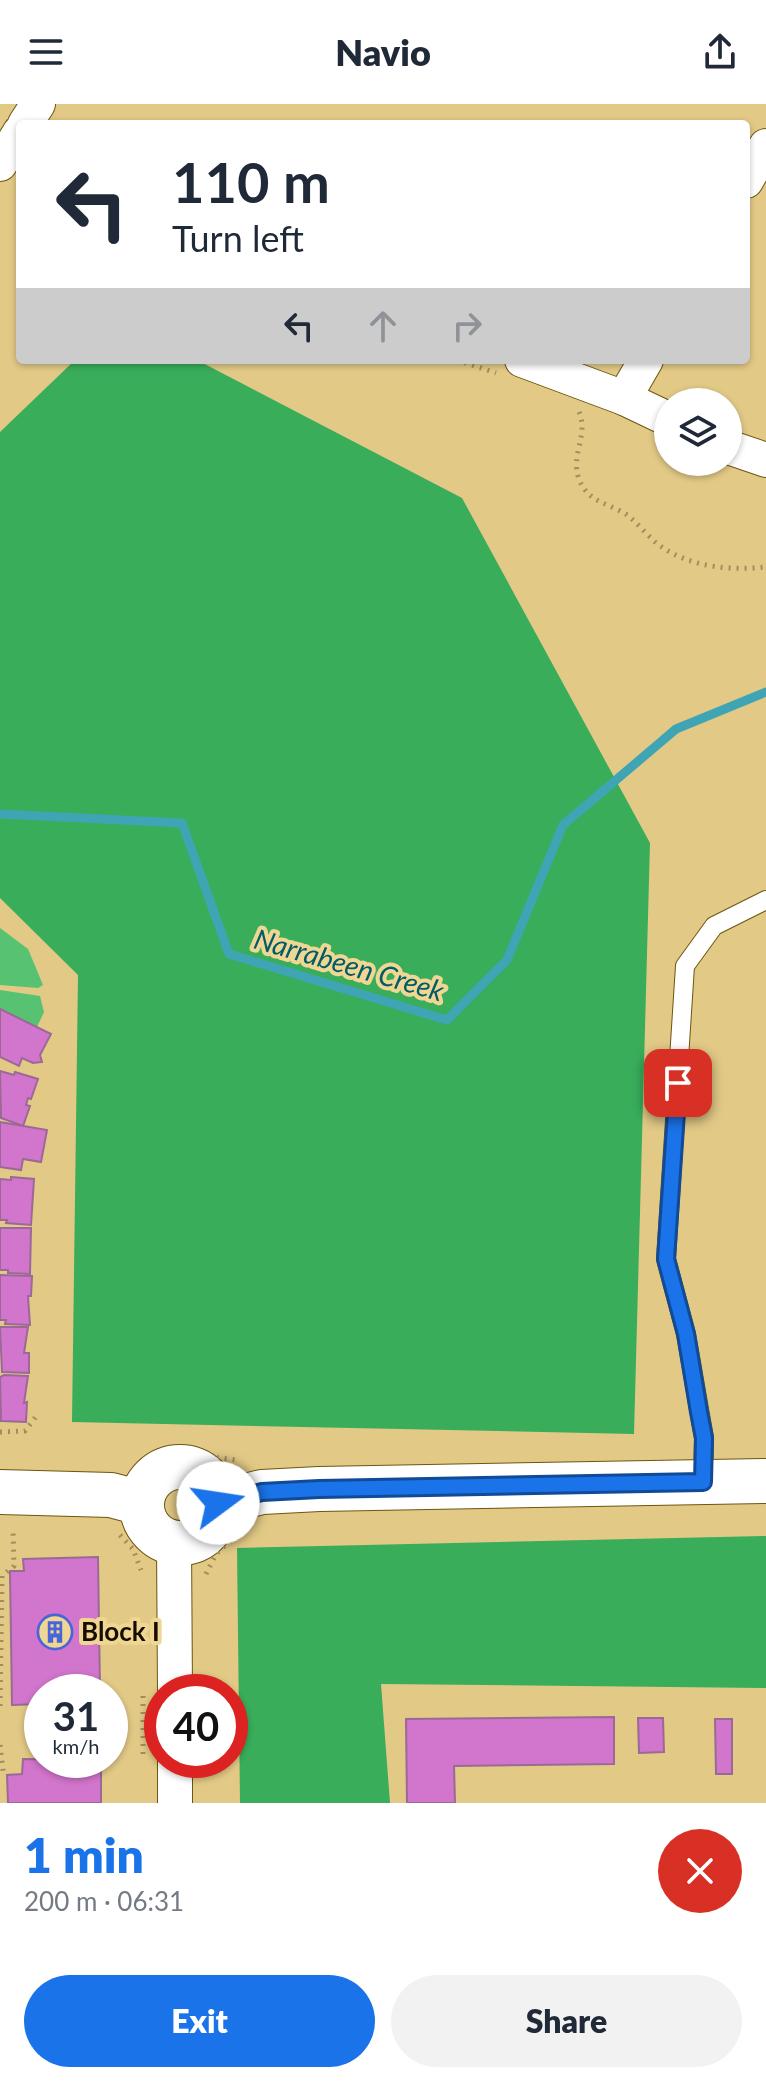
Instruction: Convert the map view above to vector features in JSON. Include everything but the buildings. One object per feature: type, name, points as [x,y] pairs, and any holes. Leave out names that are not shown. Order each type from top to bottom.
[{"type":"street","points":[[0,164],[16,138]]},
{"type":"street","points":[[750,174],[766,146]]},
{"type":"street","points":[[624,398],[644,364]]},
{"type":"street","points":[[510,367],[624,398],[654,412]]},
{"type":"street","points":[[742,452],[766,460]]},
{"type":"street","points":[[186,1467],[209,1480],[218,1503],[217,1517],[210,1529],[200,1538],[187,1542],[174,1543],[154,1533],[143,1514],[125,1516],[151,1480],[162,1471],[186,1467]]},
{"type":"street","points":[[218,1503],[262,1492],[319,1489],[766,1481]]},
{"type":"street","points":[[6,1510],[111,1495],[125,1516]]},
{"type":"street","points":[[174,1543],[175,1674]]},
{"type":"street","points":[[175,1778],[175,1803]]},
{"type":"lane","points":[[703,1482],[704,1438],[686,1334],[666,1259],[685,966],[714,926],[766,900]]},
{"type":"path","points":[[487,364],[510,367]]},
{"type":"path","points":[[577,409],[583,428],[576,466],[579,479],[591,498],[622,512],[660,546],[686,559],[725,569],[766,567]]},
{"type":"path","points":[[0,1432],[25,1431],[38,1414]]},
{"type":"path","points":[[169,1452],[243,1460]]},
{"type":"path","points":[[6,1510],[27,1527]]},
{"type":"path","points":[[0,1528],[6,1510]]},
{"type":"path","points":[[0,1706],[2,1576],[14,1566],[6,1510]]},
{"type":"path","points":[[125,1516],[118,1533],[133,1549],[143,1575]]},
{"type":"path","points":[[0,1745],[3,1771],[0,1772]]},
{"type":"green space","points":[[71,364],[205,364],[462,498],[650,843],[634,1434],[72,1422],[78,975],[0,898],[0,432]]},
{"type":"green space","points":[[0,928],[28,949],[43,985],[38,988],[0,985]]},
{"type":"green space","points":[[0,990],[40,996],[44,1012],[37,1027],[0,1009]]},
{"type":"green space","points":[[766,1536],[766,1688],[381,1684],[390,1803],[240,1803],[240,1778],[248,1778],[248,1674],[238,1674],[237,1548]]},
{"type":"waterway","name":"Narrabeen Creek","points":[[0,814],[182,823],[229,954],[447,1020],[507,960],[563,825],[676,729],[766,692]]},
{"type":"place","name":"Block I","points":[[55,1632]]},
{"type":"route","points":[[218,1503],[262,1492],[319,1489],[703,1482],[704,1438],[686,1334],[666,1259],[678,1083]]}]
